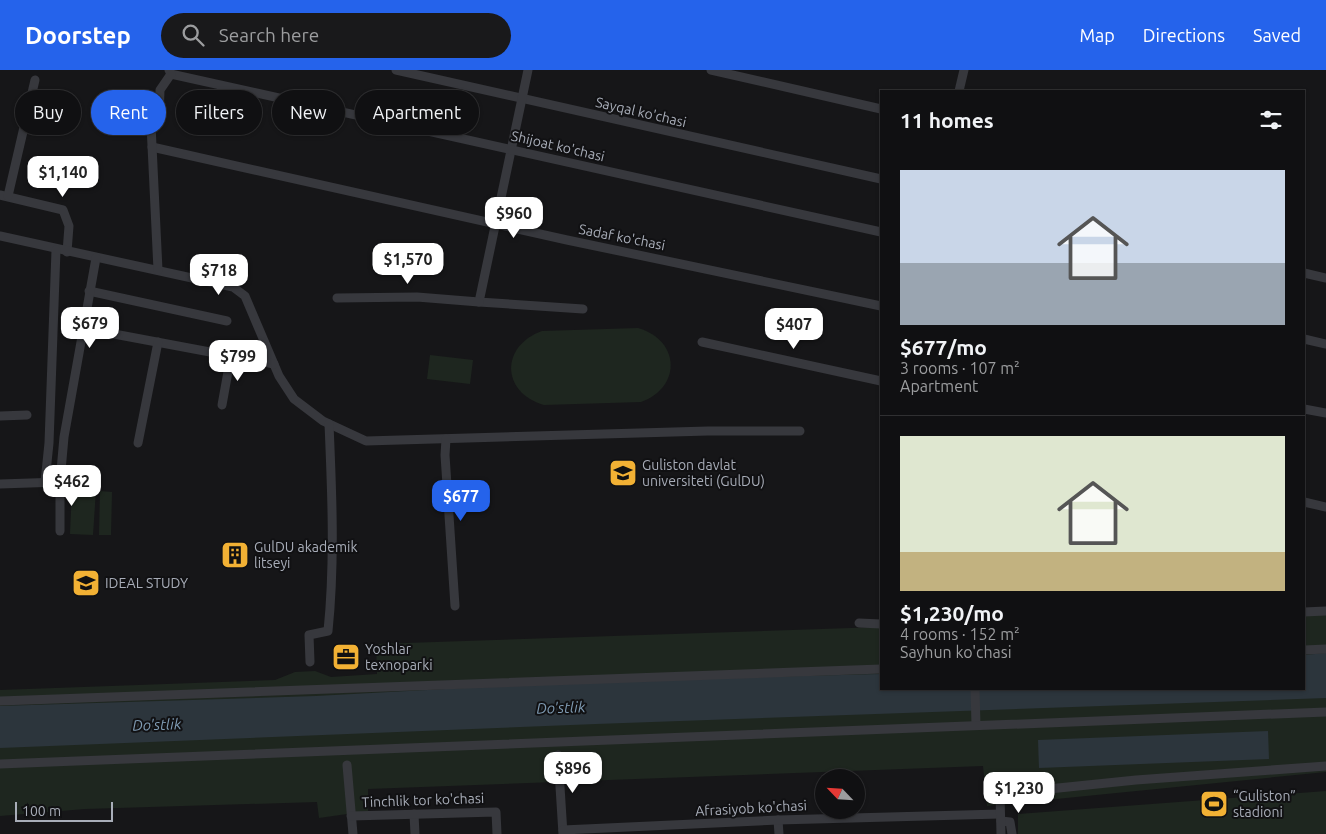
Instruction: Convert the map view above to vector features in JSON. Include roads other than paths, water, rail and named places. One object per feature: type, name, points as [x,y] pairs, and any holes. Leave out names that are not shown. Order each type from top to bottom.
[{"type":"street","name":"Sayqal ko'chasi","points":[[396,70],[880,179]]},
{"type":"street","points":[[479,302],[528,70]]},
{"type":"street","points":[[711,70],[880,109]]},
{"type":"street","points":[[959,90],[964,70]]},
{"type":"street","points":[[158,270],[151,125],[159,119],[160,90],[170,72]]},
{"type":"street","name":"Shijoat ko'chasi","points":[[170,72],[880,232]]},
{"type":"street","points":[[35,80],[4,196],[63,210],[69,226],[67,252]]},
{"type":"street","name":"Sadaf ko'chasi","points":[[152,147],[566,240],[880,306]]},
{"type":"street","points":[[0,236],[56,250],[233,287],[245,296],[279,376],[294,399],[329,424],[366,441],[708,431],[800,431]]},
{"type":"street","points":[[45,482],[49,442],[56,250]]},
{"type":"street","points":[[60,532],[60,482],[64,437],[96,258]]},
{"type":"street","points":[[1305,273],[1326,278]]},
{"type":"street","points":[[89,291],[227,321]]},
{"type":"street","points":[[337,298],[416,297],[583,309]]},
{"type":"street","points":[[82,328],[274,364]]},
{"type":"street","points":[[1305,339],[1326,344]]},
{"type":"street","points":[[138,443],[158,342]]},
{"type":"street","points":[[702,342],[880,381]]},
{"type":"street","points":[[222,405],[231,356]]},
{"type":"street","points":[[1305,408],[1326,413]]},
{"type":"street","points":[[0,416],[27,416]]},
{"type":"street","points":[[310,662],[309,635],[328,631],[330,611],[332,504],[329,424]]},
{"type":"street","points":[[446,439],[445,455],[455,606]]},
{"type":"street","points":[[0,484],[60,482]]},
{"type":"street","points":[[1305,502],[1326,507]]},
{"type":"street","points":[[1305,612],[1326,611]]},
{"type":"street","points":[[858,624],[880,624]]},
{"type":"street","points":[[1305,650],[1326,649]]},
{"type":"street","points":[[0,701],[880,669]]},
{"type":"street","points":[[976,690],[976,725]]},
{"type":"street","points":[[0,764],[1326,712]]},
{"type":"street","points":[[558,754],[563,832]]},
{"type":"street","points":[[347,765],[352,834]]},
{"type":"street","points":[[1001,834],[1000,794],[1136,780],[1326,766]]},
{"type":"street","name":"Tinchlik tor ko'chasi","points":[[351,816],[496,812],[497,834]]},
{"type":"street","points":[[414,814],[415,834]]},
{"type":"street","points":[[1000,818],[1010,822],[1012,834]]},
{"type":"street","name":"Afrasiyob ko'chasi","points":[[563,832],[778,820],[1000,818]]},
{"type":"street","points":[[778,820],[779,834]]},
{"type":"water","name":"Do'stlik","points":[[1326,653],[1326,698],[596,724],[0,748],[0,706],[316,696],[573,682],[880,674],[880,690],[1305,690],[1305,655]]},
{"type":"water","points":[[1268,731],[1269,759],[1039,768],[1038,740]]},
{"type":"place","name":"Guliston davlat universiteti (GulDU)","points":[[623,473]]},
{"type":"place","name":"GulDU akademik litseyi","points":[[235,555]]},
{"type":"place","name":"IDEAL STUDY","points":[[86,583]]},
{"type":"place","name":"Yoshlar texnoparki","points":[[346,657]]},
{"type":"place","name":"“Guliston” stadioni","points":[[1214,804]]}]
